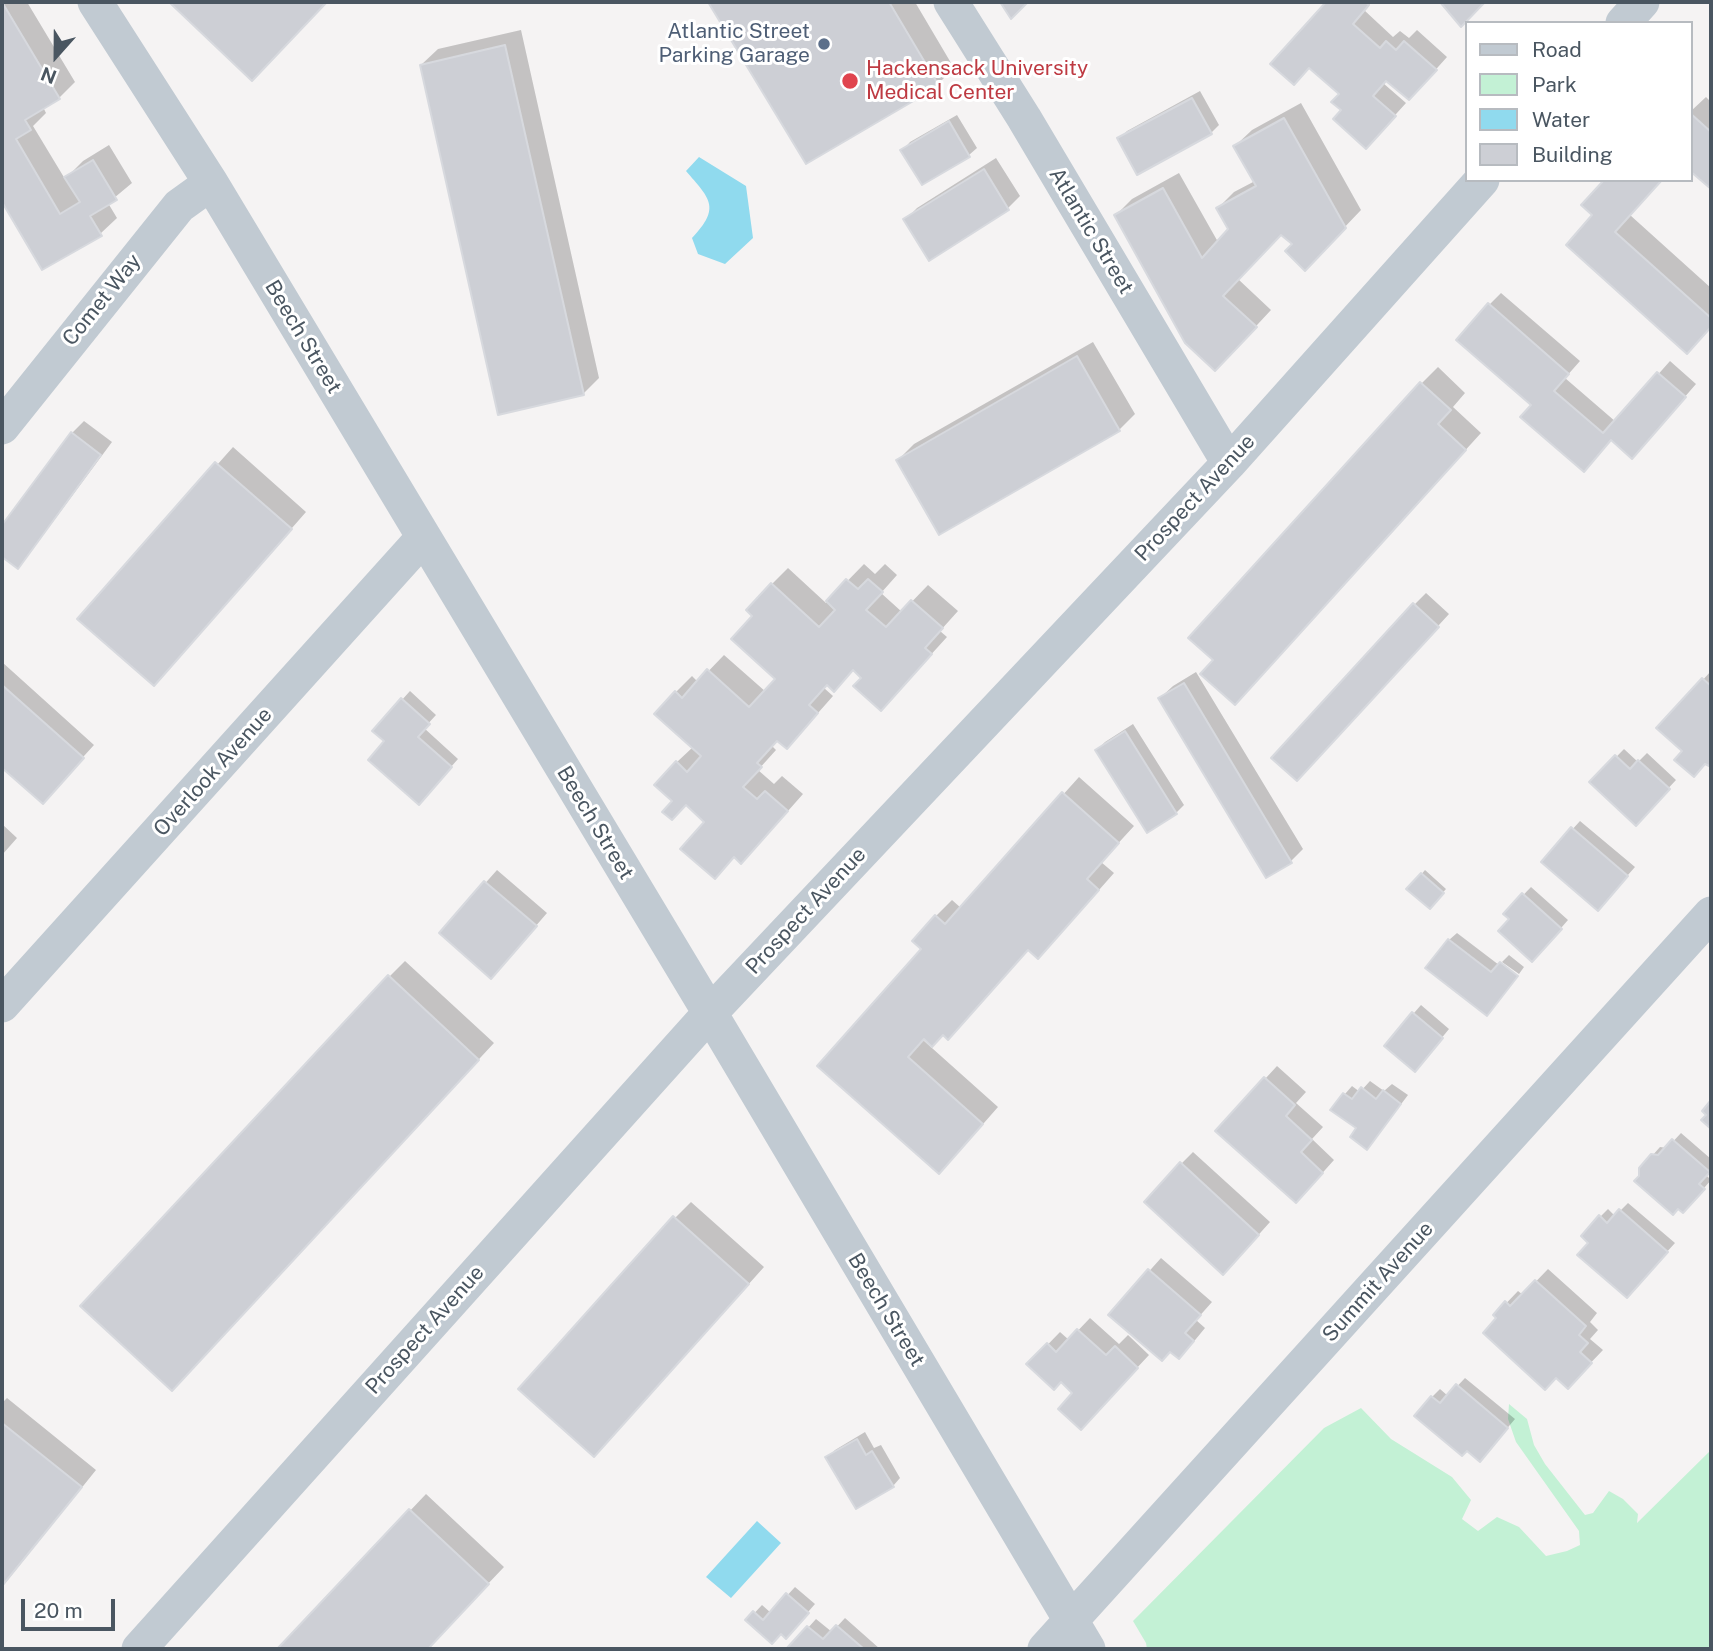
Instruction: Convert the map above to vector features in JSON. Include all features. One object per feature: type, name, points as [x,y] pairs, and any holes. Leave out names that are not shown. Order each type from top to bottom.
[{"type":"street","name":"Beech Street","points":[[95,2],[212,183],[1079,1635]]},
{"type":"street","name":"Atlantic Street","points":[[951,2],[1024,118],[1229,463]]},
{"type":"street","points":[[1625,21],[1642,2]]},
{"type":"street","name":"Prospect Avenue","points":[[139,1649],[710,1013],[1229,463],[1480,182]]},
{"type":"street","name":"Comet Way","points":[[2,427],[179,206],[212,183]]},
{"type":"street","name":"Overlook Avenue","points":[[2,1005],[423,538]]},
{"type":"street","name":"Summit Avenue","points":[[1045,1649],[1079,1635],[1711,914]]},
{"type":"green space","points":[[1509,1404],[1527,1419],[1534,1445],[1545,1464],[1585,1515],[1593,1513],[1609,1491],[1623,1499],[1638,1514],[1637,1523],[1711,1450],[1711,1649],[1147,1649],[1133,1621],[1324,1428],[1361,1408],[1391,1439],[1452,1477],[1471,1500],[1462,1519],[1478,1531],[1497,1517],[1519,1527],[1546,1556],[1580,1545],[1579,1531],[1516,1442],[1508,1419]]},
{"type":"water","points":[[699,157],[746,186],[753,238],[725,264],[698,254],[692,238],[707,218],[709,210],[706,196],[686,171]]},
{"type":"water","points":[[757,1521],[781,1543],[731,1598],[706,1577]]},
{"type":"building","points":[[2,2],[60,99],[25,120],[31,130],[16,139],[60,214],[80,202],[64,177],[93,160],[117,200],[90,216],[102,236],[42,270],[2,202]]},
{"type":"building","points":[[169,2],[243,3],[327,2],[252,81]]},
{"type":"building","name":"Atlantic Street Parking Garage","points":[[708,2],[889,2],[939,86],[806,164]]},
{"type":"building","points":[[1000,2],[1028,2],[1011,19]]},
{"type":"building","points":[[1326,2],[1365,2],[1369,5],[1353,24],[1380,48],[1386,41],[1396,50],[1404,41],[1437,70],[1409,100],[1386,81],[1373,96],[1396,116],[1366,149],[1333,119],[1341,110],[1331,102],[1339,94],[1309,68],[1294,85],[1270,64]]},
{"type":"building","points":[[1440,2],[1485,2],[1464,21],[1461,27]]},
{"type":"building","points":[[505,45],[584,395],[498,415],[420,65]]},
{"type":"building","points":[[1192,98],[1212,134],[1137,175],[1117,138]]},
{"type":"building","points":[[1692,115],[1711,132],[1711,189],[1692,173]]},
{"type":"building","points":[[1284,118],[1346,228],[1305,271],[1285,251],[1292,244],[1281,235],[1223,296],[1257,327],[1215,371],[1185,343],[1114,215],[1163,188],[1202,258],[1228,229],[1216,208],[1256,186],[1233,146]]},
{"type":"building","points":[[949,121],[970,157],[922,185],[900,150]]},
{"type":"building","points":[[984,169],[1009,210],[929,261],[903,219]]},
{"type":"building","points":[[1602,182],[1660,182],[1615,232],[1711,318],[1711,327],[1687,354],[1566,245],[1592,215],[1581,205]]},
{"type":"building","points":[[1488,303],[1569,374],[1554,391],[1603,433],[1657,372],[1686,397],[1632,459],[1611,440],[1584,472],[1520,417],[1531,405],[1456,340]]},
{"type":"building","points":[[1077,356],[1120,431],[939,535],[896,460]]},
{"type":"building","points":[[1420,382],[1451,410],[1438,424],[1466,450],[1235,705],[1200,674],[1213,660],[1188,638]]},
{"type":"building","points":[[71,432],[101,455],[18,569],[2,557],[2,525]]},
{"type":"building","points":[[215,462],[292,529],[154,686],[77,619]]},
{"type":"building","points":[[846,579],[858,589],[868,579],[883,592],[866,610],[886,627],[911,600],[943,628],[925,648],[932,654],[881,711],[853,686],[861,678],[853,670],[834,692],[827,685],[809,705],[818,713],[787,749],[777,741],[757,763],[762,767],[743,787],[757,799],[765,791],[788,811],[741,864],[734,857],[715,879],[680,849],[704,822],[686,805],[672,820],[662,812],[672,801],[654,785],[676,761],[687,772],[701,756],[654,714],[675,691],[682,698],[707,669],[749,707],[775,679],[731,639],[752,616],[746,610],[771,583],[819,627],[835,610],[826,601]]},
{"type":"building","points":[[1413,603],[1439,627],[1297,781],[1271,758]]},
{"type":"building","points":[[1702,678],[1711,686],[1711,767],[1705,764],[1694,777],[1674,760],[1682,751],[1656,728]]},
{"type":"building","points":[[1184,683],[1292,863],[1266,878],[1158,698]]},
{"type":"building","points":[[2,685],[84,758],[43,804],[2,768]]},
{"type":"building","points":[[401,698],[430,724],[418,737],[452,767],[419,805],[368,760],[384,741],[372,731]]},
{"type":"building","points":[[1125,731],[1177,814],[1147,833],[1095,750]]},
{"type":"building","points":[[1615,755],[1630,769],[1638,760],[1670,789],[1636,826],[1589,782]]},
{"type":"building","points":[[1062,792],[1119,843],[1087,879],[1099,890],[1038,959],[1028,950],[948,1040],[943,1035],[932,1047],[924,1039],[908,1057],[983,1124],[939,1174],[817,1066],[921,949],[912,941],[935,915],[945,924]]},
{"type":"building","points":[[1571,827],[1628,876],[1598,911],[1541,862]]},
{"type":"building","points":[[1421,873],[1444,893],[1430,909],[1406,889]]},
{"type":"building","points":[[484,881],[537,926],[491,979],[439,933]]},
{"type":"building","points":[[1522,893],[1562,929],[1532,962],[1498,931],[1509,919],[1503,914]]},
{"type":"building","points":[[1448,939],[1491,972],[1500,962],[1518,976],[1487,1016],[1425,968]]},
{"type":"building","points":[[388,975],[479,1060],[172,1391],[80,1306]]},
{"type":"building","points":[[1412,1012],[1443,1038],[1415,1072],[1384,1046]]},
{"type":"building","points":[[1264,1077],[1295,1105],[1286,1116],[1312,1140],[1301,1152],[1323,1173],[1296,1203],[1215,1131]]},
{"type":"building","points":[[1361,1087],[1376,1099],[1383,1090],[1401,1104],[1367,1150],[1350,1137],[1356,1128],[1330,1110],[1343,1093],[1352,1099]]},
{"type":"building","points":[[1711,1100],[1711,1129],[1701,1120],[1706,1115],[1702,1111]]},
{"type":"building","points":[[1672,1139],[1710,1172],[1699,1184],[1705,1189],[1683,1213],[1678,1209],[1673,1215],[1634,1181],[1639,1176],[1639,1168],[1651,1154],[1658,1155]]},
{"type":"building","points":[[1180,1162],[1259,1235],[1223,1275],[1144,1202]]},
{"type":"building","points":[[1619,1209],[1668,1252],[1627,1298],[1577,1255],[1588,1243],[1581,1236],[1599,1215],[1607,1223]]},
{"type":"building","points":[[673,1216],[749,1284],[594,1457],[518,1389]]},
{"type":"building","points":[[1148,1269],[1201,1315],[1185,1333],[1194,1341],[1179,1359],[1170,1352],[1162,1361],[1108,1315]]},
{"type":"building","points":[[1535,1280],[1586,1326],[1579,1335],[1588,1343],[1580,1352],[1592,1363],[1568,1389],[1556,1378],[1545,1390],[1483,1333],[1496,1318],[1493,1315],[1505,1301],[1510,1306]]},
{"type":"building","points":[[1077,1329],[1106,1355],[1115,1346],[1138,1368],[1081,1430],[1058,1409],[1072,1393],[1061,1382],[1054,1390],[1026,1364],[1047,1343],[1056,1352]]},
{"type":"building","points":[[1456,1384],[1508,1428],[1480,1462],[1467,1451],[1462,1456],[1414,1416],[1431,1396],[1440,1403]]},
{"type":"building","points":[[2,1423],[82,1487],[2,1586]]},
{"type":"building","points":[[857,1439],[866,1455],[872,1451],[894,1487],[856,1509],[825,1457]]},
{"type":"building","points":[[409,1509],[489,1584],[428,1649],[277,1649]]},
{"type":"building","points":[[786,1593],[809,1613],[786,1639],[781,1634],[772,1644],[745,1620],[753,1611],[763,1620]]},
{"type":"building","points":[[836,1625],[864,1649],[786,1649],[807,1626],[823,1639]]},
{"type":"place","name":"Atlantic Street Parking Garage","points":[[824,44]]},
{"type":"place","name":"Hackensack University Medical Center","points":[[850,81]]}]
